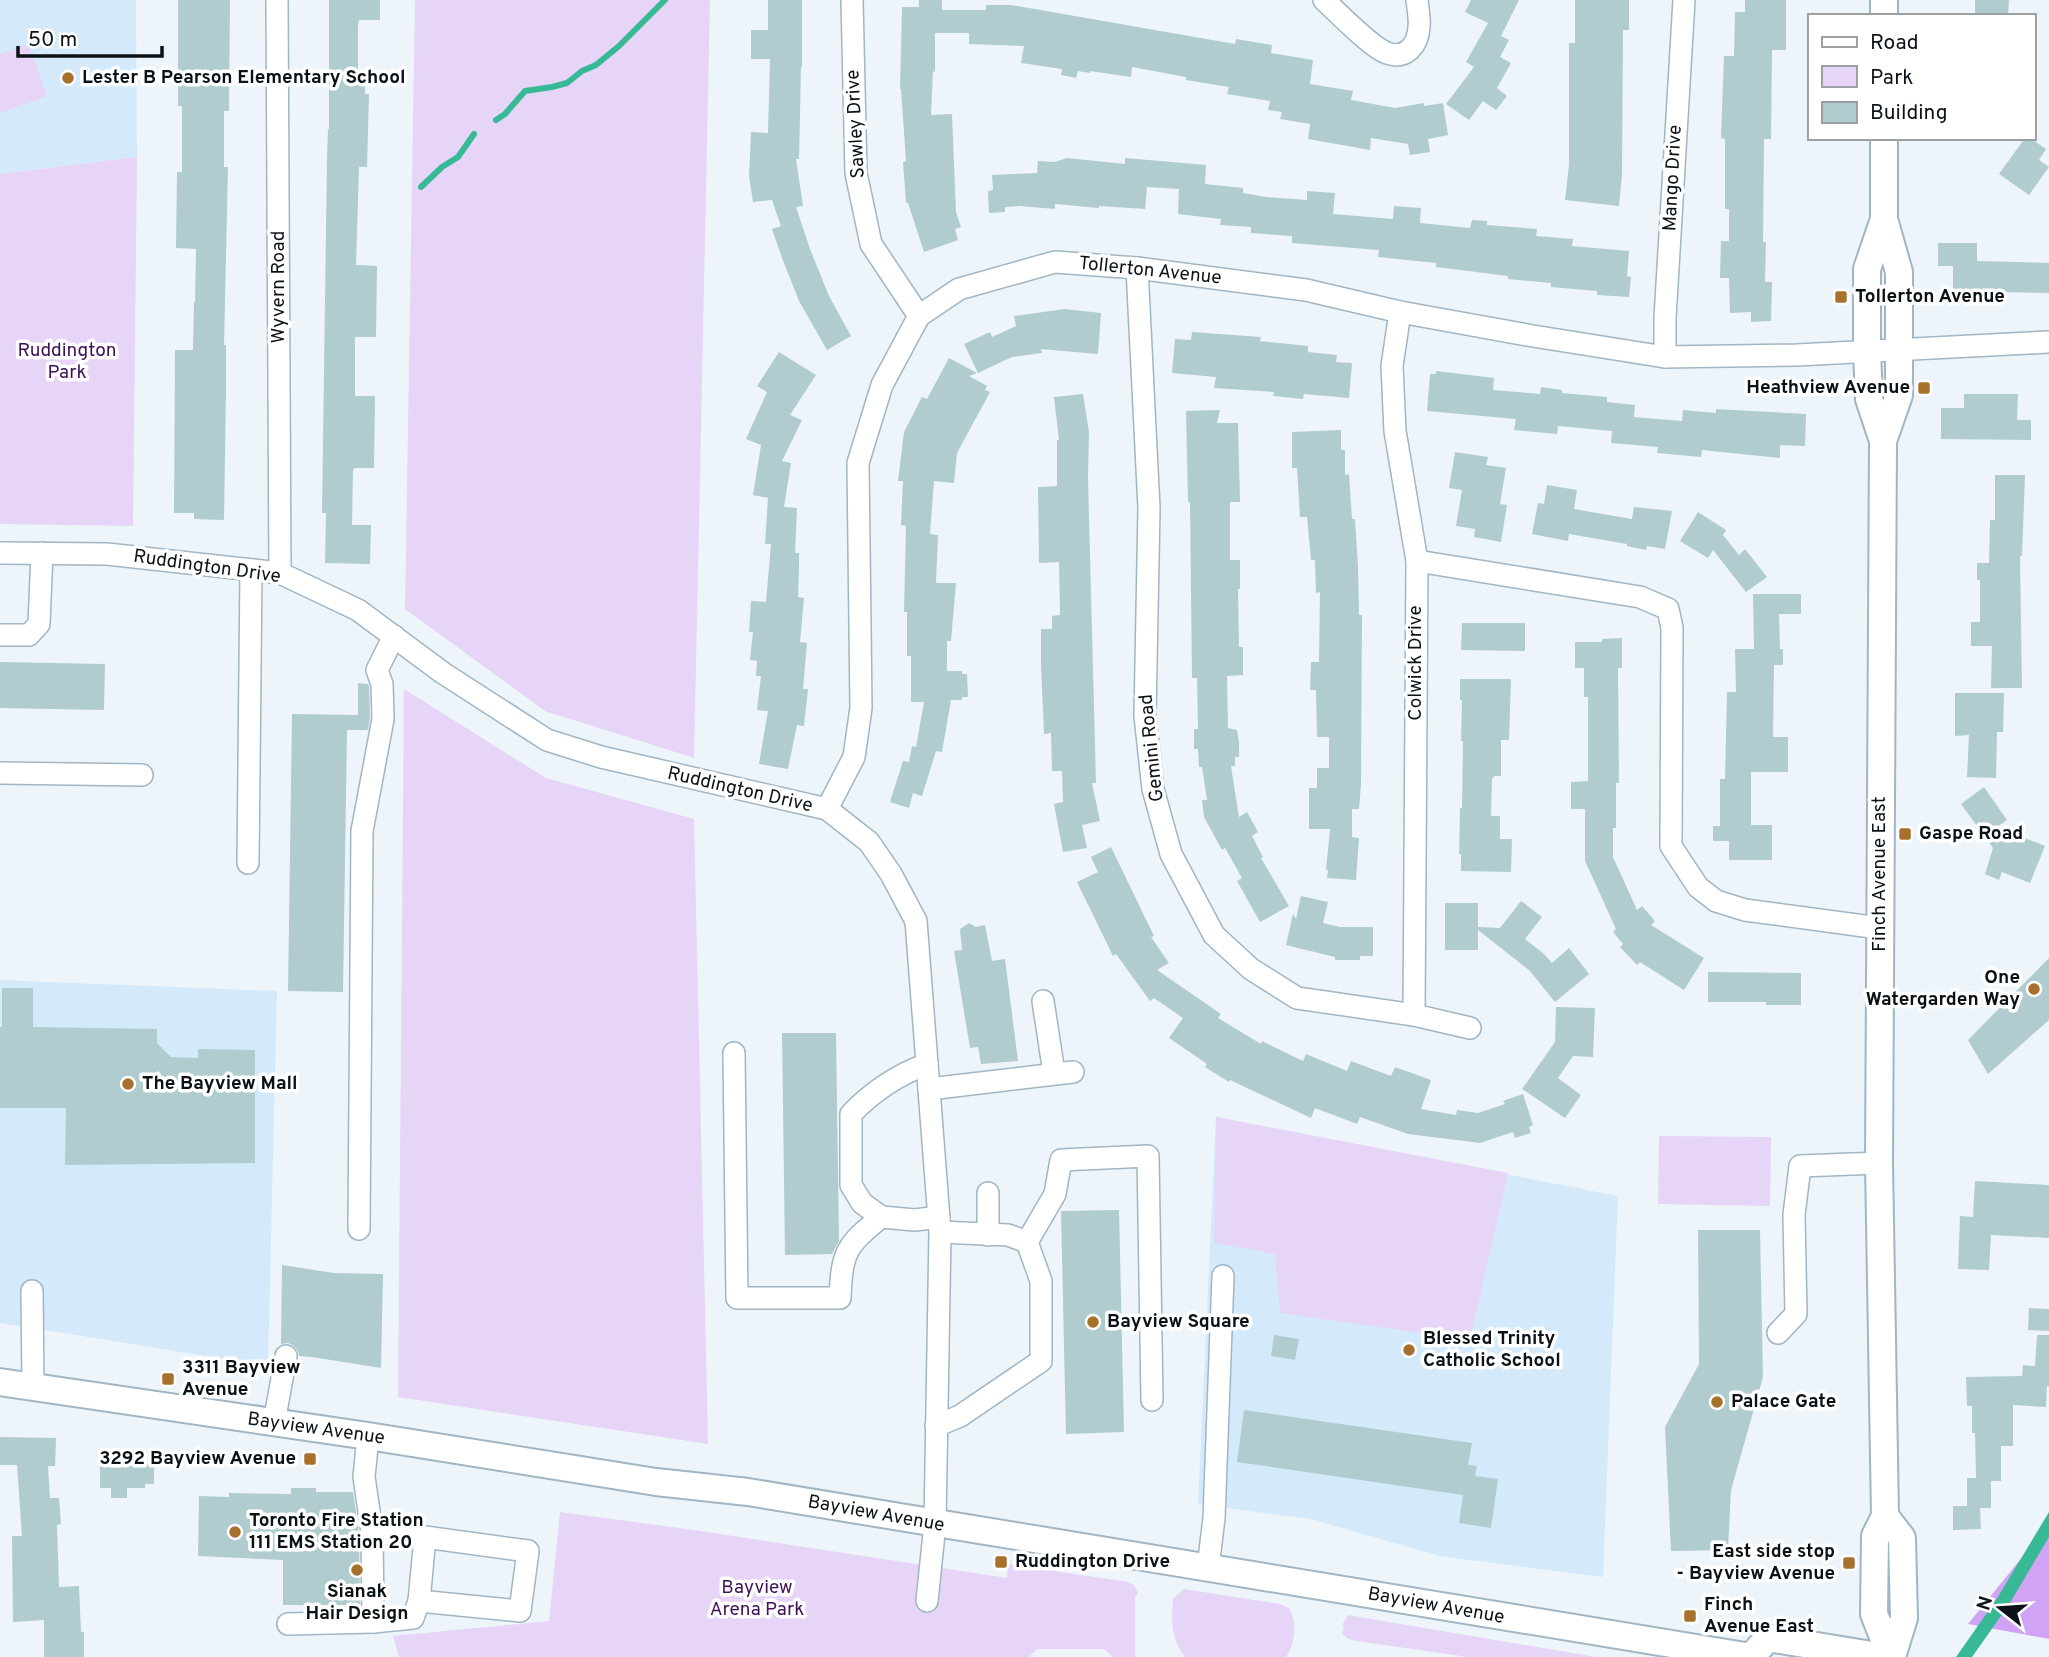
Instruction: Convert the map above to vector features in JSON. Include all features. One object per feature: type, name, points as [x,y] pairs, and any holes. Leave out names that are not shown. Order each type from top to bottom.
[{"type":"main road","name":"Finch Avenue East","points":[[1883,441],[1899,396],[1899,272],[1884,219],[1884,140]]},
{"type":"main road","name":"Finch Avenue East","points":[[1884,219],[1867,269],[1869,399],[1883,441],[1879,1163],[1885,1516],[1875,1536],[1874,1614],[1892,1657]]},
{"type":"main road","name":"Bayview Avenue","points":[[0,1382],[656,1482],[748,1492],[1751,1657],[1768,1638],[1884,1657]]},
{"type":"street","name":"Wyvern Road","points":[[276,0],[280,573]]},
{"type":"street","name":"Sawley Drive","points":[[852,0],[856,173],[871,244],[919,316]]},
{"type":"street","points":[[1324,0],[1385,52],[1398,56],[1410,51],[1416,43],[1420,27],[1417,0]]},
{"type":"street","name":"Mango Drive","points":[[1665,357],[1684,0]]},
{"type":"street","name":"Tollerton Avenue","points":[[827,809],[854,757],[861,708],[858,463],[882,385],[919,316],[959,289],[1055,262],[1137,268],[1306,290],[1400,312],[1665,357],[1797,355],[1899,349]]},
{"type":"street","name":"Gemini Road","points":[[1137,268],[1149,508],[1145,716],[1153,789],[1171,854],[1214,935],[1251,969],[1297,998],[1414,1015],[1470,1028]]},
{"type":"street","name":"Colwick Drive","points":[[1400,312],[1392,366],[1395,431],[1417,561],[1414,1015]]},
{"type":"street","points":[[1899,349],[2049,342]]},
{"type":"street","name":"Ruddington Drive","points":[[0,553],[107,554],[280,573],[358,610],[443,673],[547,740],[601,757],[827,809],[869,842],[891,874],[916,920],[929,1089],[939,1224],[935,1524],[927,1601]]},
{"type":"street","points":[[0,635],[29,635],[38,624],[41,553]]},
{"type":"street","points":[[1417,561],[1640,597],[1668,609],[1672,628],[1671,846],[1698,887],[1716,901],[1745,910],[1879,928]]},
{"type":"street","points":[[248,863],[251,570]]},
{"type":"street","points":[[359,1229],[362,831],[383,719],[382,684],[377,670],[394,636]]},
{"type":"street","points":[[0,774],[142,775]]},
{"type":"street","points":[[929,1089],[1063,1073],[1043,1001]]},
{"type":"street","points":[[734,1053],[737,1298],[840,1298],[841,1269],[849,1246],[881,1217]]},
{"type":"street","points":[[927,1064],[904,1072],[868,1096],[851,1114],[851,1185],[862,1203],[881,1217],[939,1224],[1027,1242]]},
{"type":"street","points":[[1027,1242],[1055,1194],[1061,1160],[1148,1156],[1152,1400]]},
{"type":"street","points":[[1778,1333],[1796,1314],[1794,1215],[1800,1166],[1879,1163]]},
{"type":"street","points":[[988,1193],[989,1235]]},
{"type":"street","points":[[936,1426],[960,1416],[1041,1361],[1041,1281],[1027,1242]]},
{"type":"street","points":[[1208,1568],[1214,1518],[1223,1276]]},
{"type":"street","points":[[32,1291],[33,1387]]},
{"type":"street","points":[[275,1423],[286,1356]]},
{"type":"street","points":[[368,1436],[364,1477],[372,1532],[373,1622]]},
{"type":"street","points":[[372,1532],[528,1551],[520,1611],[419,1601]]},
{"type":"street","points":[[288,1625],[413,1618],[419,1601],[425,1537]]},
{"type":"shaded area","name":"Lester B Pearson Elementary School","points":[[0,0],[136,0],[137,157],[0,174]]},
{"type":"shaded area","points":[[0,980],[277,991],[268,1366],[0,1323]]},
{"type":"shaded area","name":"Blessed Trinity Catholic School","points":[[1216,1117],[1618,1196],[1603,1577],[1439,1556],[1310,1519],[1198,1504]]},
{"type":"shaded area","points":[[2049,1512],[2049,1537],[2008,1606],[1972,1657],[1956,1657],[1996,1600]]},
{"type":"shaded area","points":[[2049,1524],[2049,1639],[1968,1624]]},
{"type":"green space","points":[[415,0],[710,0],[694,758],[545,711],[405,609]]},
{"type":"green space","points":[[29,44],[47,96],[0,113],[0,54]]},
{"type":"green space","name":"Ruddington Park","points":[[137,157],[133,526],[0,524],[0,174]]},
{"type":"green space","points":[[404,689],[546,778],[694,819],[708,1444],[398,1397]]},
{"type":"green space","points":[[1216,1117],[1508,1173],[1470,1340],[1280,1313],[1275,1254],[1214,1243]]},
{"type":"green space","points":[[1659,1136],[1771,1137],[1770,1206],[1658,1204]]},
{"type":"green space","name":"Bayview Arena Park","points":[[560,1512],[1007,1578],[1008,1564],[1128,1582],[1134,1585],[1138,1593],[1135,1598],[1135,1657],[1113,1657],[1104,1649],[1037,1649],[1029,1657],[399,1657],[393,1636],[549,1621]]},
{"type":"green space","points":[[1184,1589],[1280,1604],[1289,1608],[1294,1620],[1294,1633],[1292,1646],[1286,1657],[1185,1657],[1175,1636],[1172,1614],[1173,1599]]},
{"type":"green space","points":[[1348,1615],[1596,1657],[1468,1657],[1356,1641],[1342,1634],[1342,1625]]},
{"type":"building","points":[[178,0],[230,0],[229,111],[224,111],[224,167],[228,167],[224,520],[194,519],[194,513],[174,513],[175,350],[193,350],[196,249],[176,248],[177,172],[182,172],[182,106],[178,106]]},
{"type":"building","points":[[329,0],[380,0],[380,20],[359,20],[358,25],[358,83],[365,83],[365,94],[369,94],[367,167],[359,167],[356,265],[377,266],[376,337],[355,337],[355,396],[375,396],[374,468],[354,468],[352,525],[371,525],[370,564],[325,563],[326,513],[322,513]]},
{"type":"building","points":[[768,0],[802,0],[799,159],[796,159],[803,206],[796,207],[829,296],[851,336],[827,350],[799,301],[782,258],[772,229],[781,226],[772,200],[753,202],[749,176],[751,132],[768,133],[770,59],[751,59],[751,30],[768,30]]},
{"type":"building","points":[[919,0],[942,0],[942,10],[986,10],[986,5],[1011,5],[1235,44],[1236,39],[1272,45],[1271,53],[1313,60],[1310,84],[1353,91],[1351,100],[1395,108],[1443,103],[1448,135],[1428,139],[1430,152],[1410,155],[1408,144],[1371,138],[1370,150],[1308,139],[1310,124],[1280,119],[1282,112],[1268,110],[1270,101],[1227,94],[1229,87],[1132,67],[1131,77],[1078,71],[1076,78],[1061,75],[1062,69],[1021,63],[1024,46],[969,44],[969,33],[935,33],[931,115],[952,114],[956,212],[961,227],[955,229],[958,240],[924,252],[906,203],[903,162],[906,161],[900,89],[902,7],[919,7]]},
{"type":"building","points":[[1471,0],[1519,0],[1501,36],[1509,40],[1500,57],[1511,63],[1497,88],[1507,96],[1496,110],[1483,101],[1469,120],[1446,104],[1474,67],[1466,62],[1488,23],[1465,12]]},
{"type":"building","points":[[1575,0],[1629,0],[1629,30],[1623,30],[1622,175],[1619,206],[1565,200],[1569,164],[1569,43],[1575,43]]},
{"type":"building","points":[[1745,0],[1786,0],[1786,50],[1772,50],[1771,139],[1764,139],[1763,242],[1766,242],[1765,282],[1772,282],[1771,321],[1751,322],[1751,312],[1730,313],[1729,278],[1720,278],[1721,241],[1729,241],[1729,209],[1725,209],[1725,139],[1721,138],[1724,56],[1734,56],[1735,12],[1745,12]]},
{"type":"building","points":[[1975,0],[2009,0],[2008,14],[1975,14]]},
{"type":"building","points":[[2024,140],[2033,140],[2046,149],[2039,160],[2049,167],[2029,195],[1999,174]]},
{"type":"building","points":[[1067,158],[1125,164],[1125,158],[1206,165],[1205,184],[1243,188],[1243,193],[1307,200],[1307,191],[1335,193],[1333,214],[1393,219],[1394,206],[1421,208],[1420,223],[1470,228],[1472,220],[1487,221],[1487,225],[1537,229],[1536,236],[1573,239],[1572,246],[1629,251],[1629,297],[1597,295],[1597,291],[1551,287],[1551,283],[1436,267],[1436,263],[1378,257],[1379,250],[1292,243],[1292,236],[1251,233],[1251,227],[1220,225],[1221,219],[1178,214],[1179,189],[1147,187],[1145,209],[1055,204],[1055,209],[1020,206],[1005,207],[1005,212],[989,213],[988,191],[993,190],[992,175],[1037,173],[1038,161],[1055,162]]},
{"type":"building","points":[[1938,243],[1977,243],[1977,261],[2049,263],[2049,293],[1953,295],[1953,266],[1938,266]]},
{"type":"building","points":[[1065,309],[1101,313],[1098,354],[1041,349],[1042,353],[1012,357],[978,373],[964,344],[990,332],[992,337],[1016,326],[1014,316]]},
{"type":"building","points":[[1192,332],[1261,337],[1260,341],[1308,346],[1308,352],[1337,355],[1336,362],[1352,363],[1349,398],[1304,394],[1303,399],[1273,396],[1274,392],[1214,388],[1216,377],[1172,373],[1175,339],[1191,340]]},
{"type":"building","points":[[779,352],[816,375],[790,415],[802,420],[782,461],[791,463],[784,507],[797,508],[795,553],[799,553],[798,597],[804,598],[800,642],[807,643],[803,689],[808,689],[804,726],[797,725],[788,769],[759,764],[768,711],[757,710],[761,676],[756,676],[757,661],[750,660],[753,632],[749,632],[751,601],[766,602],[771,544],[765,544],[768,498],[753,495],[761,445],[746,439],[767,392],[757,386]]},
{"type":"building","points":[[949,358],[977,373],[969,376],[987,386],[985,390],[990,392],[957,453],[954,483],[934,481],[930,534],[938,535],[936,583],[956,583],[951,641],[947,641],[947,671],[962,671],[962,674],[967,674],[968,697],[951,700],[942,752],[936,751],[922,796],[913,793],[909,808],[890,802],[903,761],[909,762],[912,746],[916,747],[924,702],[911,702],[911,656],[907,656],[907,612],[904,612],[906,526],[901,525],[903,481],[898,481],[904,432],[922,397],[927,399]]},
{"type":"building","points":[[1436,371],[1494,378],[1493,390],[1540,394],[1541,387],[1562,390],[1562,393],[1607,397],[1607,402],[1635,405],[1634,417],[1682,421],[1683,410],[1716,413],[1716,409],[1806,414],[1805,446],[1780,445],[1780,458],[1702,450],[1701,457],[1657,453],[1658,447],[1611,443],[1612,431],[1558,426],[1557,434],[1514,430],[1516,419],[1427,411],[1430,374],[1436,374]]},
{"type":"building","points":[[1083,394],[1089,432],[1096,783],[1092,783],[1100,821],[1082,825],[1087,848],[1063,852],[1054,804],[1063,802],[1062,771],[1052,771],[1051,733],[1044,734],[1041,665],[1041,629],[1052,629],[1052,616],[1060,615],[1059,562],[1039,563],[1038,487],[1057,486],[1059,440],[1054,397]]},
{"type":"building","points":[[1964,394],[2018,394],[2017,420],[2031,420],[2031,440],[1941,439],[1941,408],[1964,408]]},
{"type":"building","points":[[1220,410],[1217,423],[1238,423],[1240,502],[1230,502],[1230,560],[1240,560],[1239,647],[1243,647],[1243,675],[1227,676],[1228,728],[1237,730],[1239,742],[1239,757],[1235,757],[1235,766],[1231,766],[1239,817],[1247,812],[1258,832],[1252,836],[1263,857],[1261,858],[1289,906],[1260,922],[1237,881],[1242,878],[1225,848],[1222,850],[1204,817],[1202,800],[1207,800],[1202,767],[1199,767],[1198,749],[1194,749],[1194,729],[1198,729],[1197,678],[1192,678],[1186,411]]},
{"type":"building","points":[[1341,430],[1341,450],[1345,450],[1345,475],[1349,474],[1352,519],[1355,519],[1359,615],[1362,615],[1361,784],[1359,809],[1352,809],[1352,837],[1359,838],[1356,880],[1327,878],[1330,829],[1309,829],[1309,788],[1317,788],[1317,768],[1329,768],[1329,737],[1317,737],[1316,690],[1310,690],[1311,662],[1319,662],[1320,592],[1316,593],[1315,560],[1311,560],[1307,517],[1300,517],[1297,468],[1292,468],[1292,432]]},
{"type":"building","points":[[1455,452],[1488,457],[1486,465],[1506,468],[1500,504],[1507,505],[1501,542],[1474,537],[1475,529],[1456,526],[1462,490],[1449,488]]},
{"type":"building","points":[[1995,475],[2025,475],[2020,556],[2022,688],[1991,688],[1992,646],[1971,646],[1971,622],[1980,622],[1980,580],[1977,580],[1977,563],[1989,563],[1990,520],[1995,520]]},
{"type":"building","points":[[1547,485],[1577,490],[1574,509],[1632,519],[1634,507],[1672,511],[1665,549],[1647,546],[1646,550],[1569,534],[1568,541],[1532,534],[1538,503],[1544,504]]},
{"type":"building","points":[[1698,512],[1726,530],[1723,535],[1739,555],[1745,549],[1767,577],[1746,592],[1713,550],[1708,558],[1680,541]]},
{"type":"building","points":[[1753,594],[1801,594],[1801,614],[1779,614],[1783,665],[1774,665],[1773,737],[1788,737],[1788,772],[1751,772],[1751,825],[1772,825],[1772,860],[1729,860],[1729,841],[1713,841],[1713,826],[1720,826],[1720,779],[1725,779],[1727,692],[1736,692],[1735,649],[1754,649]]},
{"type":"building","points":[[1462,623],[1525,623],[1525,651],[1461,650]]},
{"type":"building","points":[[1622,638],[1622,668],[1618,668],[1619,783],[1616,783],[1613,857],[1637,910],[1642,906],[1655,921],[1651,925],[1704,958],[1684,990],[1640,962],[1637,965],[1620,947],[1623,944],[1613,932],[1616,929],[1585,861],[1585,809],[1571,809],[1571,782],[1588,781],[1588,697],[1584,697],[1584,668],[1575,668],[1575,642],[1602,642],[1602,639]]},
{"type":"building","points":[[0,662],[105,664],[104,710],[0,708]]},
{"type":"building","points":[[1460,679],[1511,679],[1509,740],[1501,740],[1501,776],[1492,778],[1491,816],[1500,816],[1500,839],[1512,839],[1511,872],[1461,871],[1459,854],[1463,741]]},
{"type":"building","points":[[358,683],[369,686],[370,718],[368,730],[347,730],[343,992],[288,991],[292,714],[358,715]]},
{"type":"building","points":[[1955,693],[2004,693],[2003,732],[1997,732],[1996,778],[1967,777],[1969,735],[1955,736]]},
{"type":"building","points":[[1984,787],[2007,820],[1997,827],[2045,846],[2030,883],[2002,872],[1999,880],[1985,874],[1993,848],[1961,804]]},
{"type":"building","points":[[1111,847],[1154,936],[1151,937],[1169,963],[1157,970],[1221,1014],[1218,1018],[1261,1044],[1262,1041],[1303,1061],[1306,1054],[1347,1071],[1351,1061],[1391,1076],[1395,1067],[1431,1080],[1421,1109],[1456,1115],[1457,1110],[1478,1113],[1505,1104],[1503,1101],[1523,1094],[1533,1125],[1529,1127],[1531,1133],[1515,1138],[1513,1132],[1480,1143],[1408,1134],[1360,1117],[1357,1124],[1315,1108],[1311,1118],[1230,1080],[1229,1082],[1205,1067],[1207,1064],[1169,1038],[1183,1018],[1154,998],[1150,1001],[1116,954],[1113,956],[1077,882],[1098,872],[1091,857]]},
{"type":"building","points":[[1301,896],[1328,902],[1323,923],[1340,927],[1373,927],[1373,956],[1360,956],[1360,960],[1335,960],[1335,957],[1286,945],[1293,914],[1296,919]]},
{"type":"building","points":[[1521,901],[1542,917],[1525,939],[1552,963],[1569,948],[1589,974],[1555,1002],[1530,971],[1478,930],[1478,950],[1445,950],[1445,903],[1478,903],[1478,927],[1500,928]]},
{"type":"building","points":[[969,923],[976,927],[985,925],[992,961],[1005,959],[1018,1061],[981,1064],[978,1047],[970,1048],[954,951],[962,950],[960,929]]},
{"type":"building","name":"One Watergarden Way","points":[[2049,958],[2049,1020],[1988,1074],[1968,1040]]},
{"type":"building","points":[[1708,972],[1801,973],[1801,1005],[1708,1002]]},
{"type":"building","name":"The Bayview Mall","points":[[2,988],[33,988],[33,1027],[157,1029],[157,1043],[171,1057],[198,1058],[198,1049],[255,1050],[255,1163],[65,1165],[66,1108],[0,1108]]},
{"type":"building","points":[[1556,1007],[1595,1008],[1593,1057],[1573,1056],[1558,1078],[1581,1095],[1565,1118],[1522,1089],[1555,1042]]},
{"type":"building","points":[[782,1033],[836,1033],[839,1241],[832,1254],[785,1255]]},
{"type":"building","points":[[1975,1181],[2049,1185],[2049,1238],[1991,1235],[1989,1270],[1958,1269],[1960,1216],[1973,1217]]},
{"type":"building","name":"Bayview Square","points":[[1119,1210],[1124,1432],[1066,1434],[1061,1211]]},
{"type":"building","name":"Palace Gate","points":[[1698,1230],[1760,1230],[1763,1377],[1731,1490],[1728,1550],[1671,1551],[1665,1427],[1699,1364]]},
{"type":"building","points":[[282,1265],[334,1273],[383,1274],[381,1368],[299,1356],[294,1346],[281,1344]]},
{"type":"building","points":[[2029,1308],[2049,1309],[2049,1331],[2028,1330]]},
{"type":"building","points":[[1274,1335],[1299,1339],[1295,1360],[1271,1356]]},
{"type":"building","points":[[2037,1335],[2049,1335],[2049,1386],[2046,1407],[2013,1405],[2013,1446],[2001,1446],[2001,1481],[1991,1481],[1991,1508],[1980,1508],[1981,1529],[1953,1530],[1953,1506],[1967,1506],[1967,1478],[1976,1478],[1975,1433],[1972,1433],[1972,1406],[1967,1406],[1966,1377],[2022,1376],[2023,1365],[2035,1366]]},
{"type":"building","points":[[1244,1410],[1472,1443],[1468,1465],[1477,1466],[1475,1476],[1498,1479],[1491,1528],[1459,1523],[1463,1495],[1237,1462]]},
{"type":"building","points":[[0,1437],[56,1438],[55,1466],[48,1466],[50,1498],[59,1498],[59,1587],[79,1586],[84,1657],[44,1657],[44,1620],[13,1622],[12,1536],[22,1536],[17,1465],[0,1465]]},
{"type":"building","points":[[100,1461],[154,1463],[154,1484],[145,1484],[145,1488],[127,1488],[127,1498],[111,1498],[111,1488],[100,1488]]},
{"type":"building","points":[[291,1488],[316,1488],[316,1492],[353,1492],[359,1533],[360,1605],[283,1605],[283,1560],[198,1556],[199,1496],[229,1497],[229,1493],[291,1494]]},
{"type":"waterway","points":[[496,120],[505,114],[525,91],[567,83],[582,71],[596,65],[665,0]]},
{"type":"waterway","points":[[421,187],[442,167],[458,157],[474,134]]},
{"type":"place","name":"Lester B Pearson Elementary School","points":[[68,78]]},
{"type":"place","name":"Tollerton Avenue","points":[[1841,297]]},
{"type":"place","name":"Heathview Avenue","points":[[1924,388]]},
{"type":"place","name":"Gaspe Road","points":[[1905,834]]},
{"type":"place","name":"One Watergarden Way","points":[[2034,989]]},
{"type":"place","name":"The Bayview Mall","points":[[128,1084]]},
{"type":"place","name":"Bayview Square","points":[[1093,1322]]},
{"type":"place","name":"Blessed Trinity Catholic School","points":[[1409,1350]]},
{"type":"place","name":"3311 Bayview Avenue","points":[[168,1379]]},
{"type":"place","name":"Palace Gate","points":[[1717,1402]]},
{"type":"place","name":"3292 Bayview Avenue","points":[[310,1459]]},
{"type":"place","name":"Toronto Fire Station 111 EMS Station 20","points":[[235,1532]]},
{"type":"place","name":"Ruddington Drive","points":[[1001,1562]]},
{"type":"place","name":"East side stop - Bayview Avenue","points":[[1849,1563]]},
{"type":"place","name":"Sianak Hair Design","points":[[357,1570]]},
{"type":"place","name":"Finch Avenue East","points":[[1690,1616]]}]
